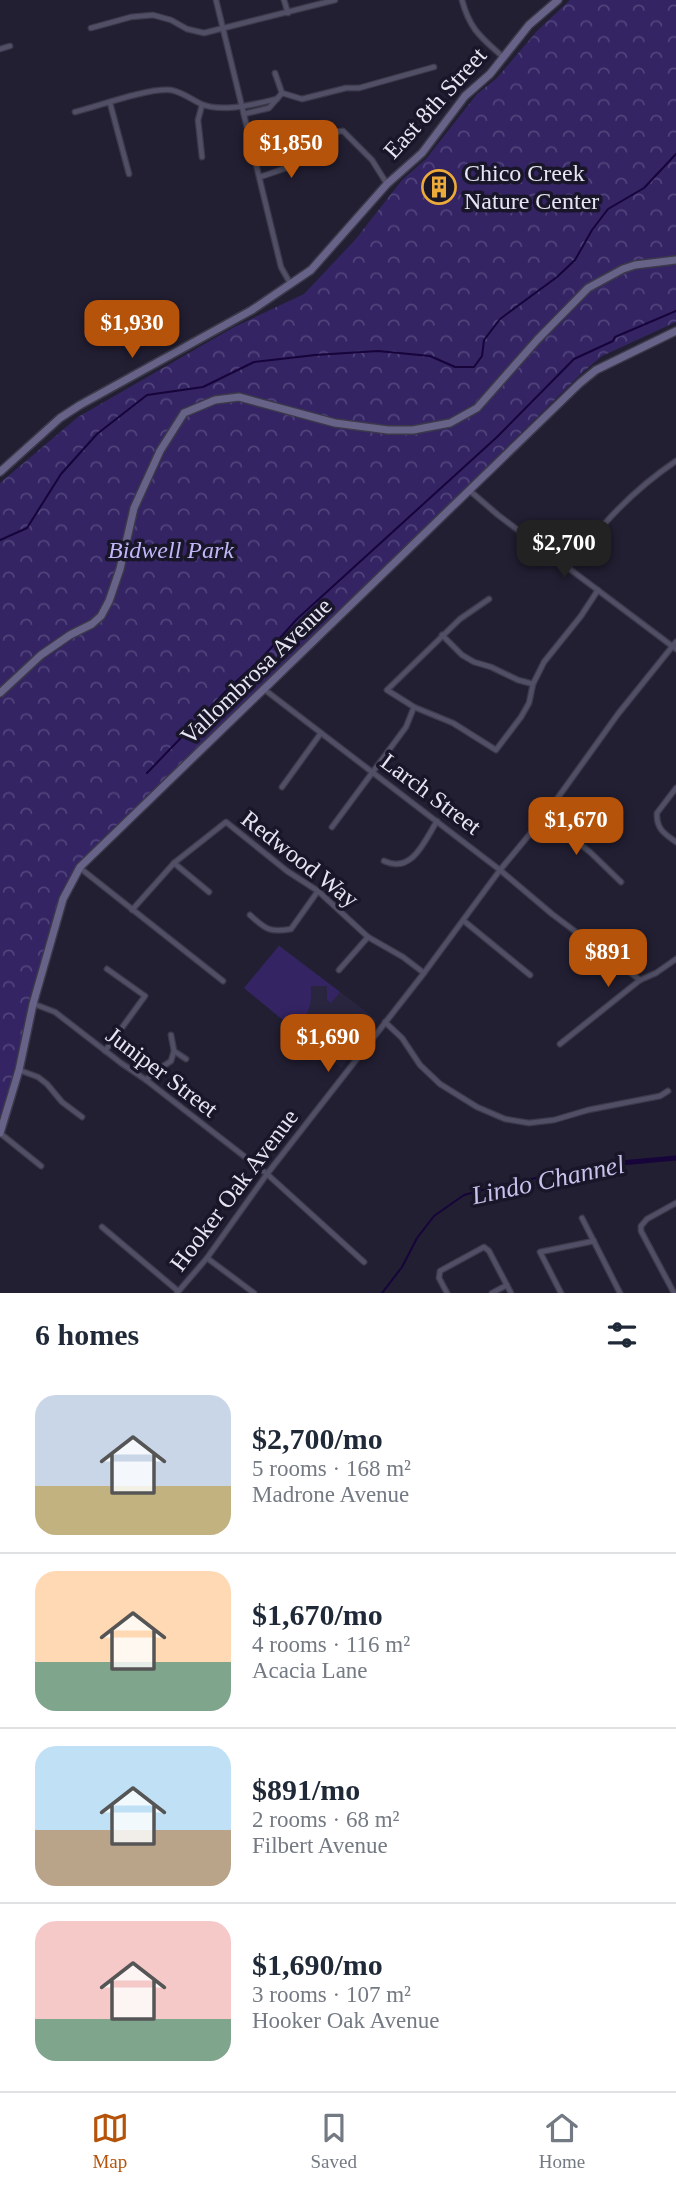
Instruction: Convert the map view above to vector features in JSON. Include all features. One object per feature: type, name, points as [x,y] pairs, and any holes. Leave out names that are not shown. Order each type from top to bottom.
[{"type":"street","points":[[216,0],[282,267],[291,284]]},
{"type":"street","points":[[284,0],[288,13]]},
{"type":"street","points":[[91,28],[131,17],[153,15],[204,33],[335,0]]},
{"type":"street","points":[[462,0],[474,30],[503,57]]},
{"type":"street","name":"East 8th Street","points":[[0,472],[60,418],[251,310],[321,262],[387,184],[422,153],[465,96],[487,77],[529,25],[558,0]]},
{"type":"street","points":[[0,49],[10,46]]},
{"type":"street","points":[[282,93],[302,99],[359,88],[434,67]]},
{"type":"street","points":[[275,73],[282,93]]},
{"type":"street","points":[[75,112],[150,92],[171,90],[202,105],[220,107],[277,99]]},
{"type":"street","points":[[244,114],[269,108],[282,93]]},
{"type":"street","points":[[110,103],[129,174]]},
{"type":"street","points":[[202,105],[198,120],[202,157]]},
{"type":"street","points":[[255,157],[286,148],[296,150],[311,146],[338,130],[343,131],[372,160],[387,184]]},
{"type":"street","points":[[260,177],[286,168],[296,150]]},
{"type":"street","points":[[0,693],[41,654],[102,616],[120,569],[134,508],[160,451],[184,413],[215,400],[239,397],[335,423],[388,430],[413,430],[450,423],[477,408],[537,340],[588,288],[635,265],[676,260]]},
{"type":"street","name":"Vallombrosa Avenue","points":[[0,1133],[63,899],[80,867],[468,490],[596,370],[676,331]]},
{"type":"street","points":[[568,567],[606,520],[649,480],[676,461]]},
{"type":"street","points":[[468,490],[675,646]]},
{"type":"street","points":[[489,599],[442,635],[387,690],[414,707],[453,723],[496,750],[529,703],[533,684],[544,662],[598,590]]},
{"type":"street","points":[[442,635],[461,655],[474,662],[533,684]]},
{"type":"street","name":"Hooker Oak Avenue","points":[[178,1292],[207,1258],[267,1174],[464,921],[500,870],[544,817],[618,714],[675,646]]},
{"type":"street","name":"Larch Street","points":[[265,690],[640,980]]},
{"type":"street","points":[[332,827],[406,727],[414,707]]},
{"type":"street","points":[[282,788],[321,733]]},
{"type":"street","points":[[676,788],[657,813],[660,830],[676,842]]},
{"type":"street","points":[[544,817],[590,852],[621,882]]},
{"type":"street","points":[[384,862],[399,866],[406,863],[415,855],[437,821]]},
{"type":"street","name":"Redwood Way","points":[[132,910],[174,863],[226,822],[286,871],[318,891],[368,937],[403,957],[424,973]]},
{"type":"street","points":[[174,863],[209,892]]},
{"type":"street","points":[[80,867],[223,981]]},
{"type":"street","points":[[250,915],[265,928],[278,932],[291,929],[318,891]]},
{"type":"street","points":[[464,921],[530,975]]},
{"type":"street","points":[[339,970],[368,937]]},
{"type":"street","points":[[560,1044],[640,980],[676,960]]},
{"type":"street","points":[[105,1051],[145,996],[107,969]]},
{"type":"street","name":"Juniper Street","points":[[33,1004],[55,1012],[267,1174],[364,1262]]},
{"type":"street","points":[[385,1022],[402,1038],[420,1065],[440,1084],[477,1107],[505,1119],[529,1123],[554,1121],[588,1110],[660,1096],[668,1091]]},
{"type":"street","points":[[146,1080],[171,1061],[174,1051],[171,1035]]},
{"type":"street","points":[[174,1051],[186,1059]]},
{"type":"street","points":[[19,1070],[38,1077],[62,1102],[82,1117]]},
{"type":"street","points":[[0,1133],[41,1166]]},
{"type":"street","points":[[674,1293],[641,1231],[641,1226],[647,1219],[676,1203]]},
{"type":"street","points":[[582,1218],[620,1293]]},
{"type":"street","points":[[102,1227],[178,1292]]},
{"type":"street","points":[[561,1293],[540,1252],[594,1241]]},
{"type":"street","points":[[447,1293],[439,1278],[440,1271],[484,1247],[489,1251],[511,1293]]},
{"type":"street","points":[[207,1258],[254,1293]]},
{"type":"street","points":[[492,1293],[507,1285]]},
{"type":"shaded area","points":[[279,945],[377,1020],[341,1068],[244,988]]},
{"type":"green space","name":"Bidwell Park","points":[[570,0],[676,0],[676,322],[602,356],[583,372],[80,867],[63,899],[0,1133],[0,483],[78,417],[234,327],[304,294],[355,240],[402,180],[426,159],[477,94],[497,78],[537,31]]},
{"type":"green space","points":[[279,946],[340,992],[331,1003],[327,1000],[327,986],[311,986],[308,1011],[303,1018],[296,1017],[296,1023],[303,1021],[303,1031],[295,1030],[244,988]]},
{"type":"waterway","points":[[0,540],[27,528],[61,474],[97,434],[147,395],[203,387],[254,362],[315,355],[378,351],[430,356],[455,367],[474,367],[482,356],[484,340],[500,319],[557,277],[575,260],[608,209],[644,188],[676,154]]},
{"type":"waterway","points":[[147,773],[230,687],[261,659],[297,619],[497,437],[574,359],[613,341],[615,337],[676,311]]},
{"type":"waterway","name":"Lindo Channel","points":[[599,1165],[676,1158]]},
{"type":"waterway","name":"Lindo Channel","points":[[382,1293],[434,1216],[464,1195],[599,1165]]},
{"type":"place","name":"Chico Creek Nature Center","points":[[439,187]]}]
